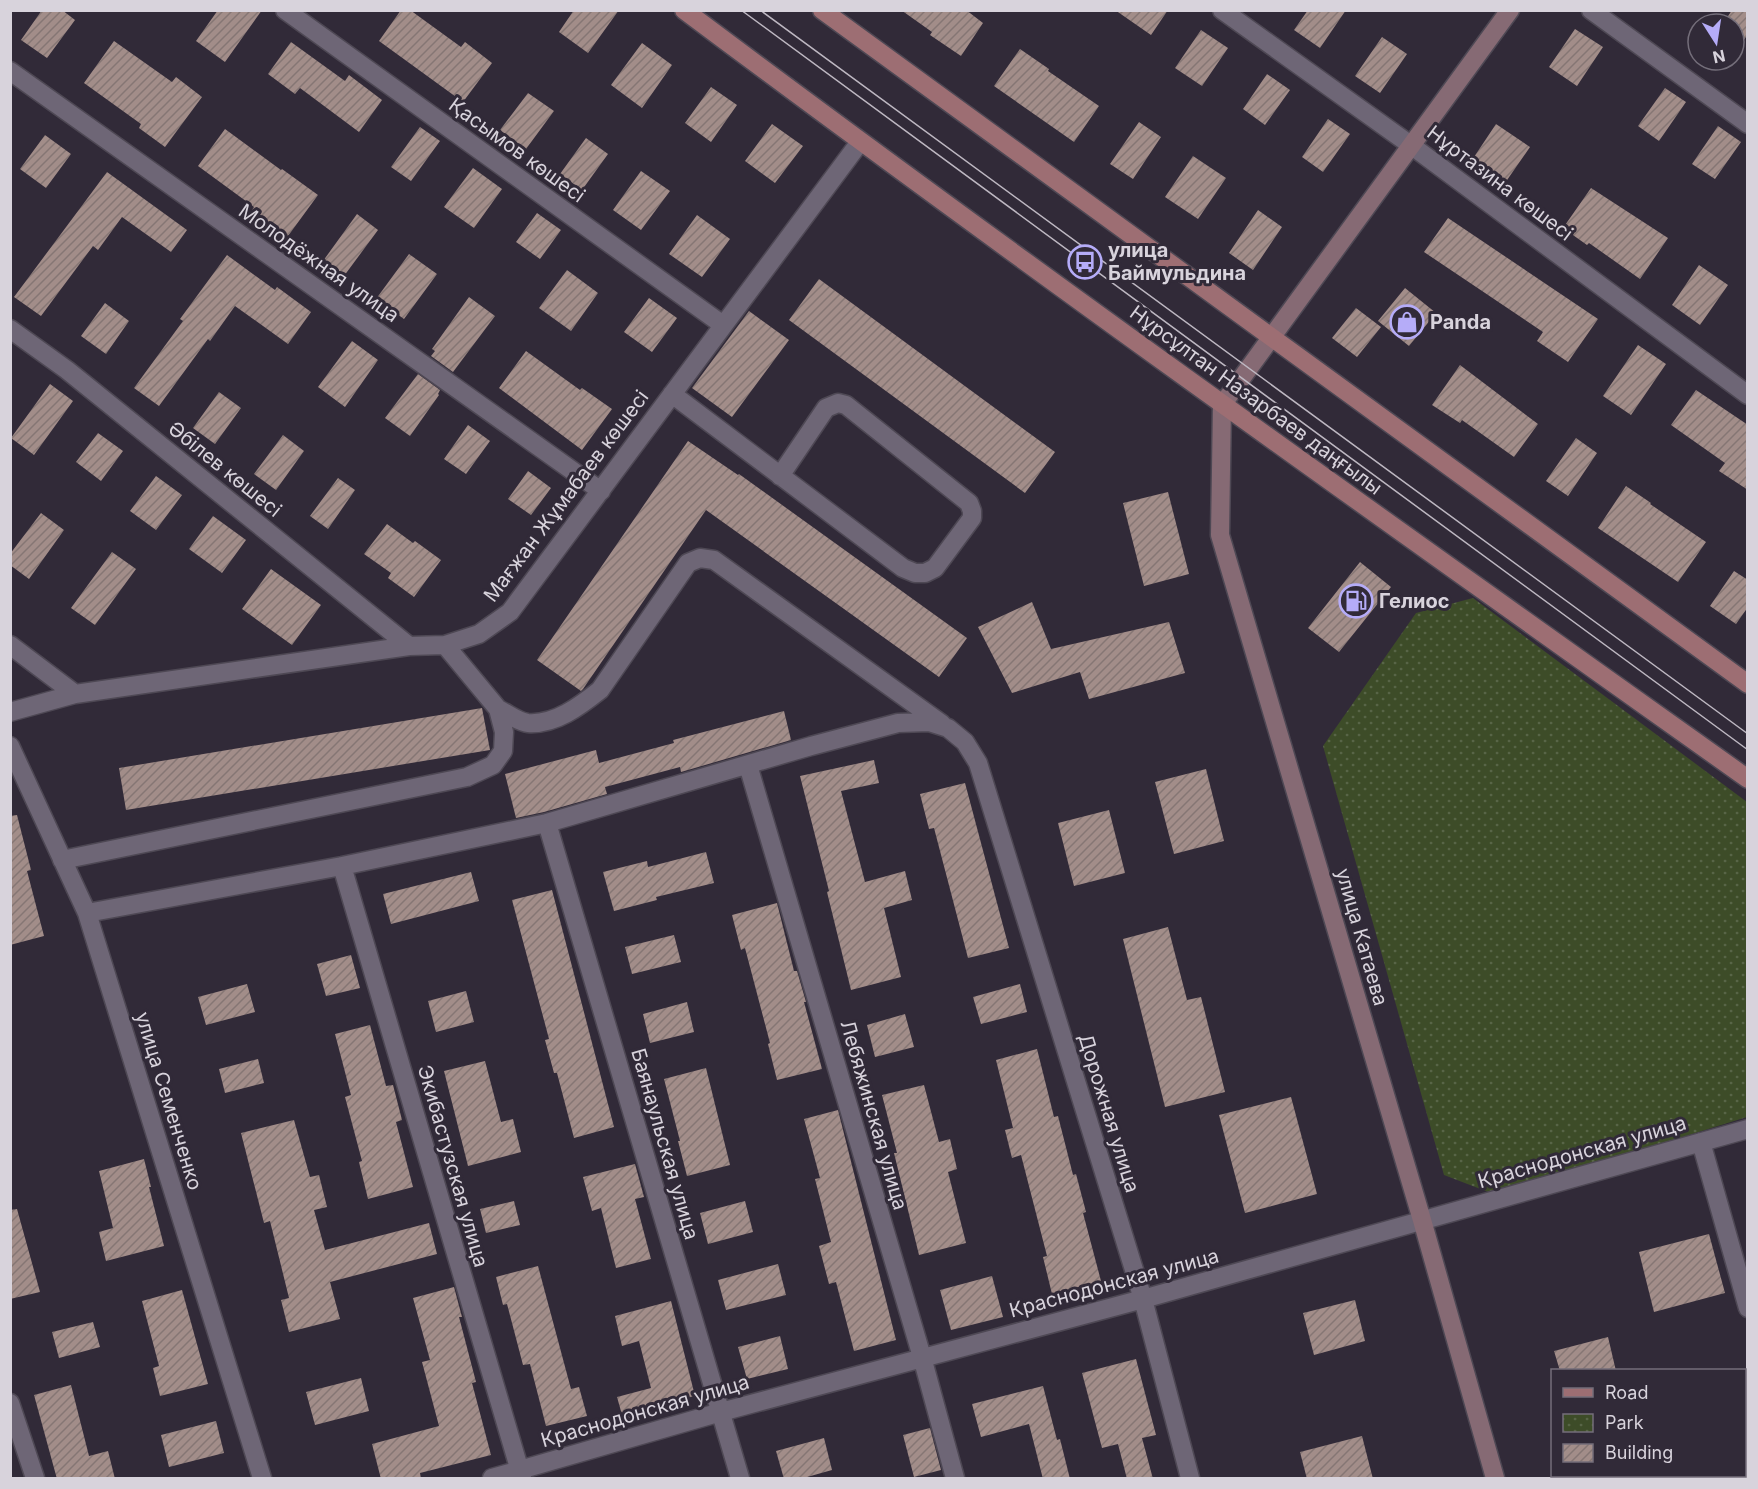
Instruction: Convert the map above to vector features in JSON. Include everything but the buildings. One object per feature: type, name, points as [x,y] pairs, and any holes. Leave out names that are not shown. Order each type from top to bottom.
[{"type":"main road","name":"Нұрсұлтан Назарбаев даңғылы","points":[[684,10],[860,142],[1222,405],[1748,779]]},
{"type":"main road","points":[[822,10],[1748,684]]},
{"type":"street","name":"Қасымов көшесі","points":[[285,10],[723,325]]},
{"type":"street","name":"Нұртазина көшесі","points":[[1222,10],[1412,146],[1748,395]]},
{"type":"street","points":[[1222,405],[1510,10]]},
{"type":"street","points":[[1591,10],[1748,124]]},
{"type":"street","name":"Молодёжная улица","points":[[10,71],[601,491]]},
{"type":"street","name":"Мағжан Жұмабаев көшесі","points":[[10,712],[75,694],[409,646],[445,645],[479,634],[510,612],[860,142]]},
{"type":"street","name":"Әбілев көшесі","points":[[10,329],[76,378],[409,646]]},
{"type":"street","points":[[672,394],[780,476],[903,568],[915,573],[925,573],[935,568],[972,518],[969,503],[846,405],[838,403],[826,408],[780,476]]},
{"type":"street","name":"улица Катаева","points":[[1222,405],[1220,535],[1422,1220],[1495,1479]]},
{"type":"street","name":"Дорожная улица","points":[[498,709],[526,723],[549,721],[581,706],[600,690],[688,563],[700,558],[714,560],[965,742],[978,763],[1143,1299],[1190,1479]]},
{"type":"street","points":[[10,645],[75,694]]},
{"type":"street","points":[[62,860],[467,777],[493,765],[502,751],[504,732],[498,709],[445,645]]},
{"type":"street","points":[[87,913],[342,866],[547,823],[898,723],[929,722],[948,728]]},
{"type":"street","name":"улица Семенченко","points":[[10,746],[87,913],[262,1479]]},
{"type":"street","name":"Лебяжинская улица","points":[[748,765],[922,1358],[955,1479]]},
{"type":"street","name":"Баянаульская улица","points":[[547,823],[740,1479]]},
{"type":"street","name":"Экибастузская улица","points":[[342,866],[521,1475]]},
{"type":"street","name":"Краснодонская улица","points":[[492,1479],[521,1475],[721,1412],[1143,1299],[1748,1129]]},
{"type":"street","points":[[1701,1142],[1748,1308]]},
{"type":"street","points":[[10,1403],[35,1479]]},
{"type":"green space","points":[[1473,598],[1747,802],[1747,1117],[1496,1195],[1444,1175],[1323,746],[1416,613]]},
{"type":"tram line","points":[[741,10],[1748,750]]},
{"type":"tram line","points":[[760,10],[1748,734]]},
{"type":"place","name":"улица Баймульдина","points":[[1085,262]]},
{"type":"place","name":"Panda","points":[[1407,322]]},
{"type":"place","name":"Гелиос","points":[[1356,601]]}]
